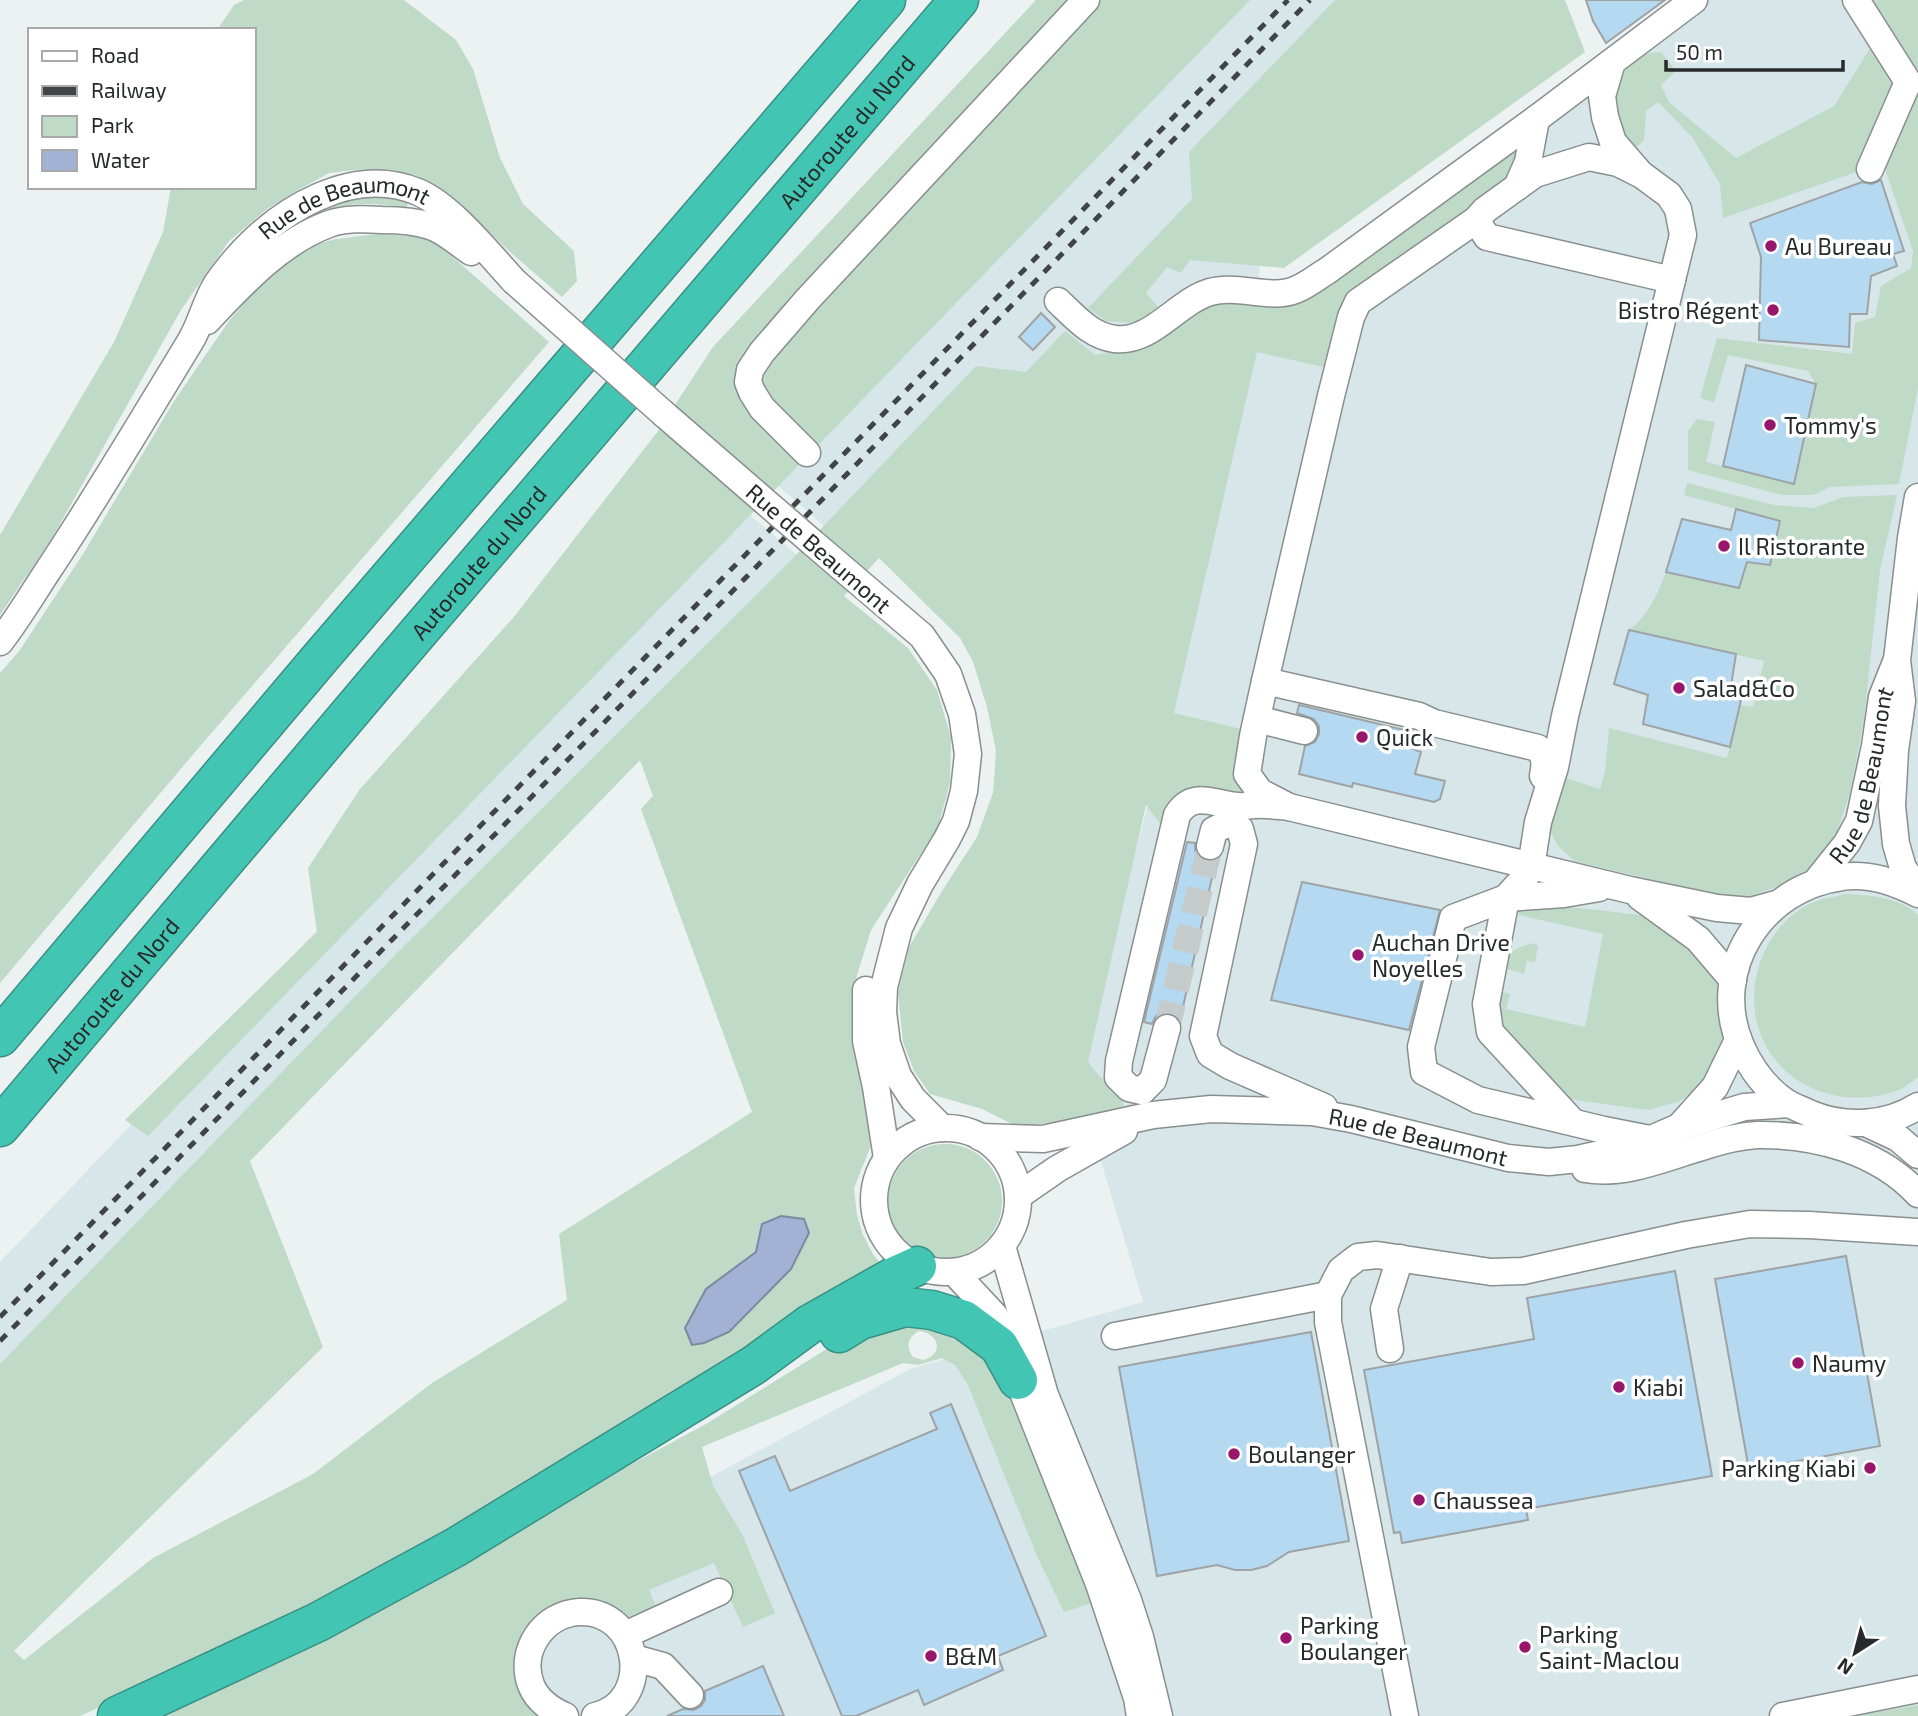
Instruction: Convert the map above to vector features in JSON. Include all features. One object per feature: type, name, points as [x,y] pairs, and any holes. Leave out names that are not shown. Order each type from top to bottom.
[{"type":"highway","points":[[0,1037],[321,657],[886,0]]},
{"type":"highway","name":"Autoroute du Nord","points":[[0,1127],[959,0]]},
{"type":"highway","points":[[117,1716],[318,1622],[456,1548],[754,1365],[810,1324],[917,1266]]},
{"type":"highway","points":[[754,1365],[793,1362],[860,1320],[905,1307],[932,1310],[964,1320],[999,1346],[1018,1380]]},
{"type":"street","points":[[807,453],[762,408],[748,382],[750,370],[807,300],[1086,0]]},
{"type":"street","points":[[1059,301],[1086,327],[1102,337],[1118,339],[1133,338],[1208,293],[1226,289],[1278,293],[1294,291],[1327,271],[1536,119],[1694,0]]},
{"type":"street","points":[[1856,0],[1908,82],[1870,169]]},
{"type":"street","points":[[1612,62],[1602,96],[1605,117],[1613,142],[1642,175]]},
{"type":"street","points":[[1517,187],[1528,162],[1536,119]]},
{"type":"street","points":[[1289,807],[1260,792],[1248,774],[1265,681],[1325,421],[1351,317],[1358,302],[1475,220],[1535,174],[1589,157],[1618,163],[1642,175],[1669,195],[1678,209],[1683,235],[1565,716],[1555,767],[1538,822],[1531,867],[1506,898],[1486,1004],[1490,1032],[1572,1121]]},
{"type":"street","name":"Rue de Beaumont","points":[[0,642],[66,543],[196,332],[216,286],[235,259],[262,233],[289,213],[323,194],[355,185],[388,183],[418,192],[439,204],[514,281],[922,636],[948,674],[962,713],[968,754],[964,791],[956,821],[920,884],[900,928],[884,987],[883,1012],[887,1044],[898,1076],[913,1099],[942,1128]]},
{"type":"street","name":"Rue de Beaumont","points":[[196,332],[248,278],[284,249],[331,223],[361,219],[401,220],[432,226],[514,281]]},
{"type":"street","points":[[1475,220],[1487,237],[1672,280]]},
{"type":"street","name":"Rue de Beaumont","points":[[1815,883],[1847,843],[1859,821],[1875,746],[1882,696],[1897,660],[1912,577],[1918,497]]},
{"type":"street","name":"Rue de Beaumont","points":[[1897,660],[1902,701],[1895,750],[1892,806],[1896,844],[1903,868],[1918,889]]},
{"type":"street","points":[[1265,681],[1419,716],[1434,723],[1538,748],[1543,754],[1545,764],[1543,776],[1550,783]]},
{"type":"street","points":[[1257,719],[1304,731]]},
{"type":"street","points":[[1167,1028],[1153,1080],[1142,1091],[1129,1088],[1118,1077],[1119,1062],[1177,816],[1183,806],[1194,801],[1213,800],[1238,807],[1289,807],[1611,886],[1717,908],[1751,911],[1776,904]]},
{"type":"street","points":[[1538,822],[1554,852],[1569,867],[1666,915],[1698,939],[1733,980]]},
{"type":"street","points":[[1210,846],[1214,830],[1229,823],[1240,829],[1244,844],[1203,1036],[1210,1055],[1351,1119]]},
{"type":"street","points":[[1918,894],[1872,877],[1843,877],[1815,883],[1795,892],[1776,904],[1748,938],[1738,958],[1733,980],[1732,1010],[1738,1040],[1746,1059],[1772,1092],[1789,1104],[1826,1120],[1867,1123],[1889,1119],[1918,1106]]},
{"type":"street","name":"Rue de Beaumont","points":[[887,1158],[866,1041],[866,990],[878,940],[887,922],[920,884]]},
{"type":"street","points":[[1611,886],[1564,894],[1506,898],[1453,918],[1422,1047],[1424,1072],[1478,1100],[1651,1139]]},
{"type":"street","name":"Rue de Beaumont","points":[[1679,1127],[1715,1087],[1738,1040]]},
{"type":"street","name":"Rue de Beaumont","points":[[981,1137],[1044,1139],[1153,1115],[1212,1109],[1298,1111],[1351,1119],[1508,1158],[1549,1162],[1619,1150],[1679,1127],[1744,1107],[1789,1104]]},
{"type":"street","name":"Rue de Beaumont","points":[[1018,1196],[1057,1169],[1153,1115]]},
{"type":"street","points":[[1867,1123],[1898,1138],[1918,1155]]},
{"type":"street","points":[[942,1128],[962,1130],[981,1137],[1007,1162],[1015,1178],[1018,1196],[1015,1223],[1002,1246],[980,1264],[954,1272],[935,1272],[901,1257],[888,1244],[879,1228],[874,1210],[878,1174],[887,1158],[911,1137],[926,1131],[942,1128]]},
{"type":"street","points":[[1549,1162],[1598,1171],[1646,1165],[1706,1145],[1755,1135],[1800,1138],[1841,1147],[1886,1167],[1918,1194]]},
{"type":"street","points":[[1405,1716],[1328,1322],[1328,1294],[1340,1270],[1358,1257],[1377,1255],[1491,1272],[1523,1271],[1686,1235],[1750,1224],[1918,1232]]},
{"type":"street","points":[[1002,1246],[1045,1395],[1125,1591],[1140,1716]]},
{"type":"street","points":[[1390,1349],[1384,1310],[1400,1258]]},
{"type":"street","points":[[954,1272],[995,1316],[1012,1348],[1018,1380],[1098,1584],[1112,1587],[1130,1630],[1129,1640],[1152,1689],[1159,1716]]},
{"type":"street","points":[[1115,1336],[1328,1294]]},
{"type":"street","points":[[630,1647],[719,1592]]},
{"type":"street","points":[[565,1716],[553,1711],[540,1699],[531,1685],[527,1667],[529,1650],[537,1635],[549,1622],[564,1614],[581,1612],[598,1615],[614,1623],[630,1647],[634,1672],[629,1689],[606,1714]]},
{"type":"street","points":[[630,1647],[663,1666],[690,1695]]},
{"type":"street","points":[[1783,1716],[1918,1689]]},
{"type":"shaded area","points":[[1036,0],[1442,0],[1190,259],[1260,266],[1255,302],[856,554],[679,399],[713,347]]},
{"type":"shaded area","points":[[1694,0],[1918,0],[1918,1716],[479,1716],[513,1584],[910,1369],[1143,1302],[1075,1074],[1160,761],[1250,325]]},
{"type":"shaded area","points":[[730,498],[818,573],[0,1424],[0,1262]]},
{"type":"green space","points":[[244,0],[404,0],[456,40],[473,69],[500,158],[523,204],[574,251],[577,281],[562,297],[459,203],[417,176],[389,169],[354,170],[329,173],[300,189],[267,209],[229,241],[181,310],[52,538],[0,615],[0,535],[114,342],[163,232],[171,189],[256,189],[256,28],[218,28],[234,5]]},
{"type":"green space","points":[[1036,0],[1250,0],[148,1136],[125,1120],[317,932],[308,868],[360,789],[513,618],[658,431],[713,347]]},
{"type":"green space","points":[[1335,0],[1565,0],[1585,52],[1284,268],[1190,260],[1181,273],[1167,267],[1146,293],[1159,308],[1136,323],[1106,321],[1088,308],[1192,199],[1189,152]]},
{"type":"green space","points":[[1863,0],[1918,0],[1918,388],[1899,484],[1830,487],[1813,495],[1782,495],[1688,470],[1688,431],[1697,419],[1715,422],[1706,462],[1794,483],[1816,384],[1808,371],[1728,355],[1714,402],[1700,398],[1717,338],[1852,354],[1855,323],[1875,317],[1881,286],[1911,268],[1913,251],[1883,163],[1723,218],[1720,184],[1692,137],[1658,102],[1646,111],[1644,140],[1631,152],[1615,121],[1612,92],[1628,63],[1642,54],[1661,52],[1676,71],[1661,85],[1669,102],[1736,158],[1834,106],[1869,50],[1891,44]]},
{"type":"green space","points":[[1527,137],[1511,180],[1352,295],[1328,368],[1257,352],[1174,713],[1245,730],[1248,798],[1216,791],[1183,792],[1167,803],[1161,825],[1146,805],[1088,1062],[1122,1097],[1124,1108],[1049,1130],[1047,1123],[1014,1125],[982,1109],[930,1094],[914,1071],[903,1042],[898,992],[909,947],[977,837],[993,793],[996,751],[987,707],[973,662],[960,638],[879,558],[844,596],[908,648],[937,690],[951,738],[950,783],[938,827],[871,930],[857,975],[855,1022],[875,1129],[854,1188],[857,1215],[863,1235],[884,1268],[519,1495],[245,1639],[80,1716],[0,1716],[0,1364],[395,955],[796,555],[976,366],[1026,372],[1065,331],[1095,355],[1131,349],[1222,296],[1289,307]],"holes":[[[640,760],[653,796],[641,809],[752,1112],[559,1234],[567,1300],[432,1383],[313,1474],[153,1558],[24,1660],[14,1651],[323,1347],[250,1161]]]},
{"type":"green space","points":[[369,193],[408,200],[407,208],[363,204],[330,209],[304,221],[264,252],[290,223],[316,207]]},
{"type":"green space","points":[[377,234],[430,237],[549,342],[0,983],[0,673],[20,650],[83,554],[174,401],[229,321],[273,269],[307,247],[336,239]]},
{"type":"green space","points":[[1687,483],[1774,505],[1814,508],[1843,497],[1897,495],[1880,570],[1864,718],[1850,793],[1836,835],[1813,866],[1783,884],[1752,896],[1726,897],[1574,861],[1558,846],[1549,829],[1562,777],[1600,789],[1605,772],[1609,728],[1727,758],[1740,705],[1753,707],[1764,661],[1629,630],[1656,597],[1666,572],[1739,588],[1747,562],[1770,564],[1780,521],[1684,495]]},
{"type":"green space","points":[[1845,894],[1874,896],[1893,901],[1918,915],[1918,1077],[1901,1089],[1862,1098],[1823,1092],[1788,1073],[1764,1042],[1754,1003],[1760,964],[1767,946],[1778,930],[1792,915],[1809,904]]},
{"type":"green space","points":[[1526,904],[1647,916],[1663,922],[1709,964],[1717,982],[1723,1032],[1713,1072],[1697,1089],[1678,1102],[1648,1110],[1568,1099],[1498,1025],[1499,994],[1502,992],[1510,994],[1506,1009],[1585,1027],[1603,934],[1519,915],[1518,908]]},
{"type":"green space","points":[[1531,943],[1538,946],[1535,962],[1527,961],[1524,974],[1508,969],[1506,962],[1514,950]]},
{"type":"green space","points":[[945,1144],[967,1148],[977,1153],[993,1169],[998,1179],[1002,1201],[998,1223],[993,1233],[977,1249],[967,1254],[945,1258],[923,1254],[913,1249],[897,1233],[892,1223],[888,1201],[892,1179],[897,1169],[913,1153],[923,1148]]},
{"type":"green space","points":[[865,1325],[953,1326],[1004,1372],[1095,1602],[1064,1612],[1037,1556],[968,1385],[955,1365],[942,1358],[918,1365],[903,1363],[702,1447],[713,1486],[742,1534],[775,1613],[743,1627],[714,1563],[649,1590],[656,1606],[627,1617],[608,1608],[534,1624],[538,1716],[139,1716],[443,1566],[706,1424]],"holes":[[[919,1331],[935,1339],[937,1349],[923,1360],[913,1357],[908,1346],[910,1339]]]},
{"type":"green space","points":[[1918,1705],[1918,1716],[1860,1716],[1861,1715]]},
{"type":"water","points":[[781,1216],[804,1219],[809,1233],[791,1269],[729,1332],[692,1345],[685,1328],[706,1289],[756,1252],[762,1224]]},
{"type":"building","points":[[1586,0],[1665,0],[1606,43],[1593,21]]},
{"type":"building","points":[[1881,180],[1904,251],[1893,254],[1897,266],[1871,276],[1867,314],[1850,314],[1849,347],[1759,340],[1761,257],[1750,223],[1862,182],[1872,184]]},
{"type":"building","points":[[1041,313],[1055,327],[1033,350],[1019,337]]},
{"type":"building","name":"Tommy's","points":[[1746,365],[1816,384],[1794,484],[1723,466]]},
{"type":"building","name":"Il Ristorante","points":[[1736,509],[1780,521],[1770,565],[1747,562],[1739,588],[1666,572],[1682,519],[1731,530]]},
{"type":"building","name":"Salad&Co","points":[[1629,630],[1736,654],[1730,692],[1742,696],[1730,747],[1643,724],[1648,695],[1614,684]]},
{"type":"building","name":"Quick","points":[[1299,705],[1417,733],[1413,749],[1421,752],[1415,774],[1445,781],[1440,799],[1434,802],[1353,783],[1352,787],[1299,774],[1305,746],[1315,742],[1319,726],[1314,719],[1297,713]]},
{"type":"building","points":[[1187,842],[1195,843],[1195,851],[1200,858],[1207,861],[1216,860],[1180,1020],[1172,1013],[1164,1013],[1156,1016],[1152,1024],[1144,1022]]},
{"type":"building","name":"Auchan Drive Noyelles","points":[[1302,882],[1440,910],[1409,1030],[1271,1000]]},
{"type":"building","name":"Naumy","points":[[1846,1256],[1880,1446],[1749,1470],[1715,1279]]},
{"type":"building","points":[[1675,1271],[1712,1476],[1526,1509],[1528,1520],[1402,1543],[1400,1532],[1394,1533],[1364,1370],[1534,1339],[1527,1298]]},
{"type":"building","name":"Boulanger","points":[[1311,1332],[1349,1541],[1289,1552],[1267,1566],[1251,1570],[1235,1570],[1217,1565],[1157,1576],[1119,1367]]},
{"type":"building","points":[[951,1404],[1046,1636],[998,1656],[1003,1670],[924,1705],[918,1690],[856,1716],[842,1716],[739,1471],[775,1456],[790,1491],[937,1429],[930,1413]]},
{"type":"building","points":[[763,1666],[784,1716],[667,1716],[683,1709],[694,1710],[705,1700],[705,1691]]},
{"type":"tunnel","points":[[1167,1028],[1210,846]]},
{"type":"railway","points":[[0,1317],[1288,0]]},
{"type":"railway","points":[[0,1341],[1310,0]]},
{"type":"place","name":"Au Bureau","points":[[1771,246]]},
{"type":"place","name":"Bistro Régent","points":[[1773,310]]},
{"type":"place","name":"Tommy's","points":[[1770,425]]},
{"type":"place","name":"Il Ristorante","points":[[1724,546]]},
{"type":"place","name":"Salad&Co","points":[[1679,688]]},
{"type":"place","name":"Quick","points":[[1362,737]]},
{"type":"place","name":"Auchan Drive Noyelles","points":[[1358,955]]},
{"type":"place","name":"Naumy","points":[[1798,1363]]},
{"type":"place","name":"Kiabi","points":[[1619,1387]]},
{"type":"place","name":"Boulanger","points":[[1234,1454]]},
{"type":"place","name":"Parking Kiabi","points":[[1870,1468]]},
{"type":"place","name":"Chaussea","points":[[1419,1500]]},
{"type":"place","name":"Parking Boulanger","points":[[1286,1638]]},
{"type":"place","name":"Parking Saint-Maclou","points":[[1525,1647]]},
{"type":"place","name":"B&M","points":[[931,1656]]}]
